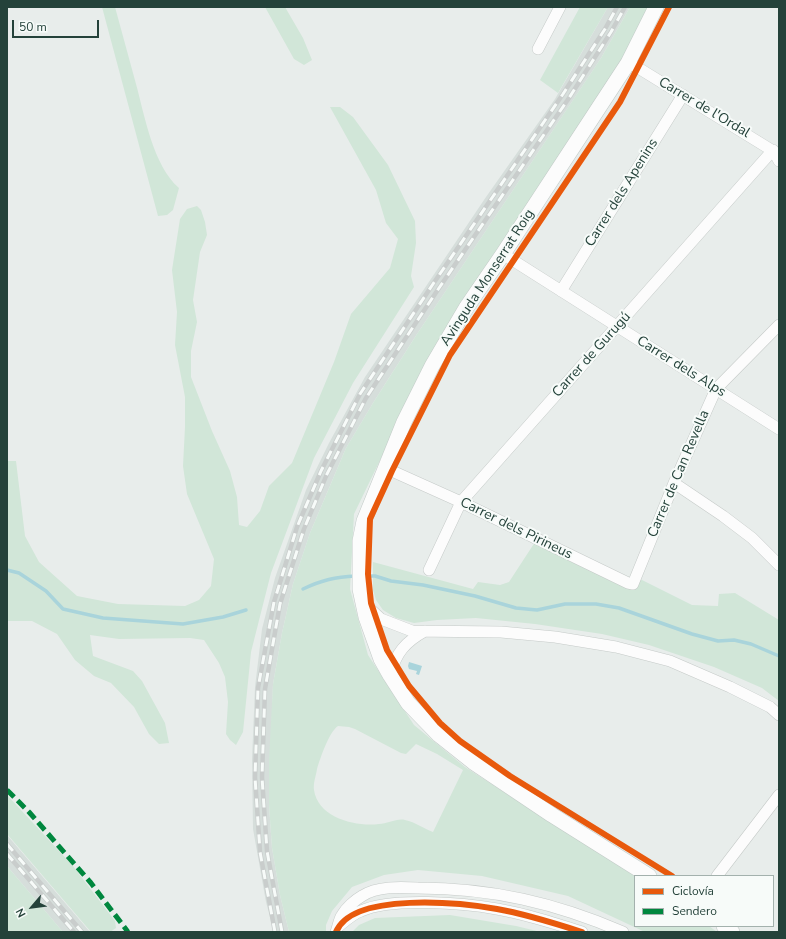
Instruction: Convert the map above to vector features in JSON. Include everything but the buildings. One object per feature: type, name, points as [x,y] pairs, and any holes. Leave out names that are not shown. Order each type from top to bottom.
[{"type":"street","points":[[538,49],[560,7]]},
{"type":"street","name":"Avinguda Monserrat Roig","points":[[648,875],[552,815],[473,762],[439,735],[408,703],[381,659],[369,627],[361,594],[360,541],[364,520],[404,422],[432,366],[466,308],[628,63],[656,7]]},
{"type":"street","name":"Carrer de l'Ordal","points":[[628,63],[776,152]]},
{"type":"street","name":"Carrer dels Apenins","points":[[561,291],[683,95]]},
{"type":"street","points":[[776,152],[779,161]]},
{"type":"street","name":"Carrer de Gurugú","points":[[429,570],[461,502],[776,152]]},
{"type":"street","name":"Carrer dels Alps","points":[[503,254],[779,429]]},
{"type":"street","name":"Carrer de Can Revella","points":[[636,577],[674,483],[716,390],[779,325]]},
{"type":"street","name":"Carrer dels Pirineus","points":[[392,471],[461,502],[628,583],[633,584],[636,577]]},
{"type":"street","points":[[674,483],[723,516],[752,538],[779,565]]},
{"type":"street","points":[[361,594],[369,608],[381,619],[412,631],[500,632],[555,637],[616,647],[670,662],[730,687],[770,708],[779,715]]},
{"type":"street","points":[[390,675],[393,662],[397,654],[414,637],[426,631]]},
{"type":"street","points":[[718,875],[779,795]]},
{"type":"street","points":[[337,930],[341,915],[362,896],[374,890],[403,887],[449,888],[500,893],[545,904],[590,918],[623,932]]},
{"type":"street","points":[[337,930],[346,919],[362,910],[376,906],[404,903],[448,903],[497,909],[541,919],[582,932]]},
{"type":"shaded area","points":[[608,7],[630,7],[601,58],[417,334],[373,403],[346,448],[310,533],[293,584],[273,684],[269,805],[272,848],[280,895],[289,932],[274,932],[266,902],[253,829],[252,760],[255,687],[262,629],[275,578],[306,490],[329,443],[365,377],[486,197],[555,99]]},
{"type":"shaded area","points":[[7,835],[90,932],[63,932],[7,866]]},
{"type":"green space","points":[[102,7],[115,7],[151,140],[163,167],[179,188],[173,210],[167,215],[158,216]]},
{"type":"green space","points":[[265,7],[285,7],[303,38],[312,60],[304,65],[294,59]]},
{"type":"green space","points":[[580,7],[608,7],[558,93],[540,80]]},
{"type":"green space","points":[[630,7],[651,7],[642,27],[587,121],[429,359],[354,514],[350,589],[368,655],[414,725],[465,767],[634,875],[634,927],[568,896],[482,876],[418,870],[384,875],[352,887],[332,911],[326,925],[326,932],[289,932],[280,895],[272,848],[269,805],[269,760],[273,684],[282,633],[293,584],[310,533],[346,448],[417,334],[601,58]],"holes":[[[338,726],[355,729],[401,753],[406,754],[416,744],[437,754],[463,770],[433,832],[405,820],[395,820],[382,824],[370,825],[349,822],[339,819],[323,808],[317,800],[314,790],[314,782],[325,746],[331,734]]]},
{"type":"green space","points":[[330,107],[340,107],[353,117],[388,165],[415,221],[416,243],[411,276],[414,287],[353,383],[314,458],[271,573],[251,652],[243,732],[236,745],[226,734],[228,702],[225,677],[219,663],[204,640],[190,638],[119,639],[90,635],[93,656],[133,671],[142,681],[165,723],[169,743],[159,744],[149,734],[134,707],[111,683],[94,676],[75,660],[57,634],[32,621],[7,621],[7,461],[16,461],[25,536],[39,562],[77,596],[118,604],[185,606],[199,600],[211,586],[214,559],[187,494],[183,466],[185,397],[175,345],[177,312],[172,270],[180,219],[187,209],[197,206],[201,210],[205,222],[207,235],[200,252],[193,300],[197,322],[191,351],[191,377],[212,431],[230,471],[237,497],[239,525],[247,527],[260,511],[269,486],[292,463],[334,362],[351,314],[390,268],[398,239],[386,223],[376,190]]},
{"type":"green space","points":[[537,539],[628,583],[636,577],[692,605],[718,606],[719,594],[735,593],[779,620],[779,701],[762,688],[714,667],[649,645],[602,634],[535,624],[476,618],[414,623],[396,618],[383,610],[376,600],[373,590],[373,562],[473,589],[478,582],[500,585],[509,582]]},
{"type":"green space","points":[[7,795],[73,866],[115,921],[116,928],[110,932],[91,932],[7,834]]},
{"type":"green space","points":[[7,866],[63,932],[7,932]]},
{"type":"green space","points":[[450,915],[516,926],[541,932],[352,932],[359,925],[375,918]]},
{"type":"green space","points":[[634,927],[710,927],[717,932],[645,932]]},
{"type":"water","points":[[409,662],[422,666],[419,675],[416,674],[417,671],[409,669]]},
{"type":"waterway","points":[[7,570],[19,573],[46,591],[63,609],[103,618],[183,624],[223,617],[246,610]]},
{"type":"waterway","points":[[303,589],[316,583],[342,577],[356,576]]},
{"type":"waterway","points":[[364,576],[375,576],[391,581],[423,585],[475,596],[516,608],[537,610],[565,604],[596,604],[619,608],[692,634],[718,641],[734,640],[751,644],[779,656]]},
{"type":"railway","points":[[275,932],[260,852],[255,777],[258,688],[274,602],[297,527],[321,471],[360,394],[563,94],[605,29],[617,7]]},
{"type":"railway","points":[[282,932],[267,851],[262,777],[265,689],[280,604],[304,529],[327,474],[366,398],[569,98],[625,7]]},
{"type":"railway","points":[[7,844],[82,932]]},
{"type":"railway","points":[[7,854],[74,932]]},
{"type":"marked path","points":[[7,790],[29,812],[91,883],[128,932]]},
{"type":"cycle path","points":[[669,7],[620,102],[450,355],[392,471],[370,519],[368,574],[371,603],[387,650],[409,686],[440,723],[460,741],[510,776],[670,875]]},
{"type":"cycle path","points":[[336,932],[346,919],[363,910],[385,905],[410,903],[459,904],[508,911],[582,932]]}]
